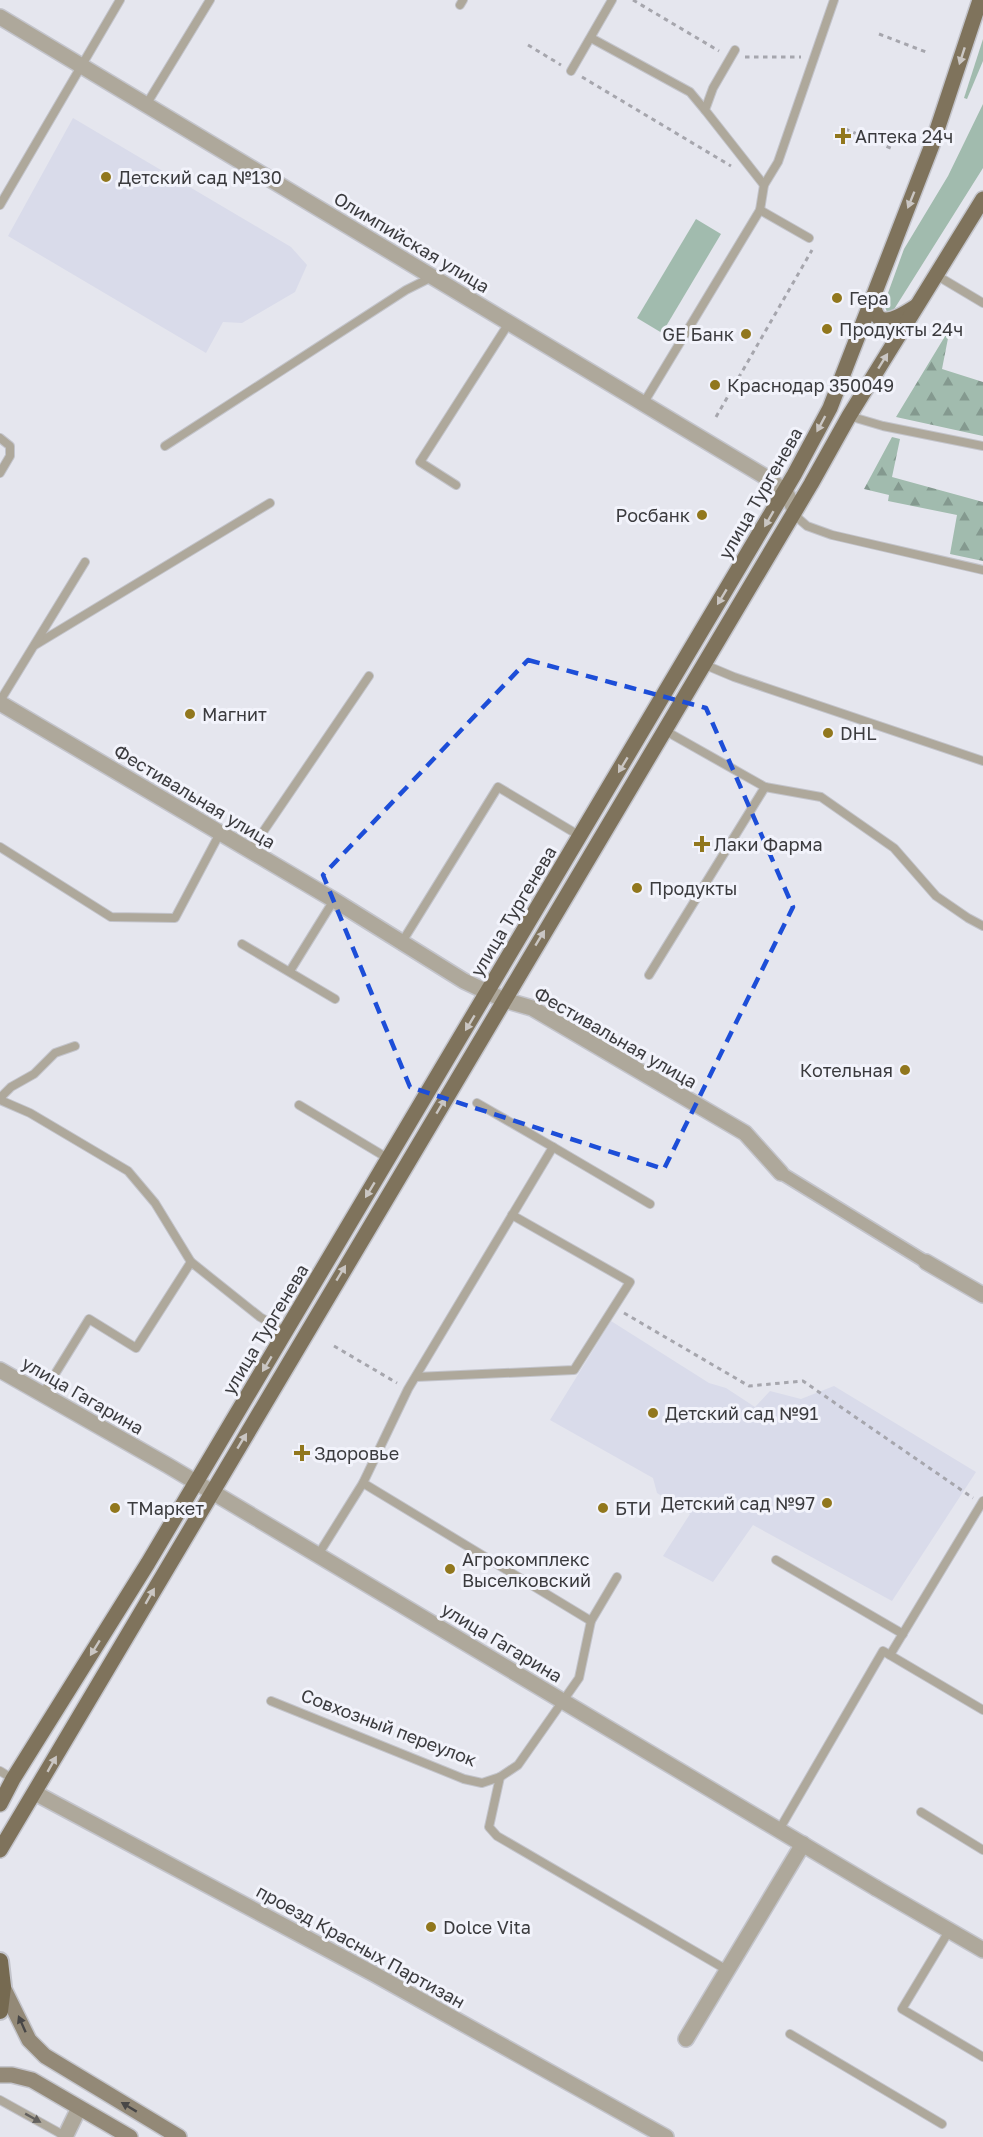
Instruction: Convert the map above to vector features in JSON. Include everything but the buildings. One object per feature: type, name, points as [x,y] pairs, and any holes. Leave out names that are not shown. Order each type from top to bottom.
[{"type":"highway","points":[[0,1961],[3,1987],[0,2011]]},
{"type":"main road","name":"улица Тургенева","points":[[0,1804],[7,1775],[196,1482],[785,491],[830,408],[932,145],[980,0]]},
{"type":"main road","name":"улица Тургенева","points":[[0,1850],[849,416],[983,199]]},
{"type":"main road","points":[[874,292],[873,307],[876,314],[885,320],[893,321],[917,306]]},
{"type":"main road","points":[[3,1987],[29,2040],[45,2056],[179,2137]]},
{"type":"main road","points":[[0,2075],[12,2075],[32,2080],[130,2137]]},
{"type":"street","name":"Олимпийская улица","points":[[0,17],[764,476],[785,491],[795,510]]},
{"type":"street","name":"Фестивальная улица","points":[[0,702],[487,993],[532,1008],[746,1133],[781,1173],[983,1295]]},
{"type":"street","name":"улица Гагарина","points":[[0,1370],[212,1491],[983,1950]]},
{"type":"street","name":"проезд Красных Партизан","points":[[35,1793],[374,1974],[666,2137]]},
{"type":"street","points":[[686,2039],[803,1844]]},
{"type":"street","points":[[65,2137],[79,2108]]},
{"type":"lane","points":[[0,205],[120,0]]},
{"type":"lane","points":[[146,105],[210,0]]},
{"type":"lane","points":[[572,71],[612,0]]},
{"type":"lane","points":[[643,404],[760,210],[764,185],[778,162],[834,0]]},
{"type":"lane","points":[[591,38],[690,92],[764,185]]},
{"type":"lane","points":[[705,110],[713,88],[735,50]]},
{"type":"lane","points":[[760,210],[808,238]]},
{"type":"lane","points":[[936,275],[983,303]]},
{"type":"lane","points":[[165,446],[406,290],[433,277]]},
{"type":"lane","points":[[456,484],[420,462],[510,323]]},
{"type":"lane","points":[[849,416],[883,426],[983,446]]},
{"type":"lane","points":[[0,438],[10,446],[10,456],[0,473]]},
{"type":"lane","points":[[35,645],[270,503]]},
{"type":"lane","points":[[795,510],[799,519],[807,526],[832,535],[983,570]]},
{"type":"lane","points":[[0,702],[85,562]]},
{"type":"lane","points":[[703,664],[734,677],[983,761]]},
{"type":"lane","points":[[250,851],[369,676]]},
{"type":"lane","points":[[664,729],[765,788],[821,797],[894,848],[936,896],[983,926]]},
{"type":"lane","points":[[402,942],[498,787],[580,836]]},
{"type":"lane","points":[[649,975],[765,788]]},
{"type":"lane","points":[[0,847],[111,917],[175,918],[220,833]]},
{"type":"lane","points":[[290,971],[334,900]]},
{"type":"lane","points":[[242,944],[335,999]]},
{"type":"lane","points":[[75,1046],[55,1053],[34,1074],[11,1087],[0,1099],[30,1113],[128,1171],[155,1203],[191,1262],[260,1317],[286,1332]]},
{"type":"lane","points":[[477,1103],[650,1204]]},
{"type":"lane","points":[[299,1105],[389,1159]]},
{"type":"lane","points":[[318,1555],[363,1483],[408,1389],[553,1147]]},
{"type":"lane","points":[[416,1377],[574,1370],[630,1282],[512,1215]]},
{"type":"lane","points":[[42,1395],[88,1319],[136,1348],[191,1262]]},
{"type":"lane","points":[[363,1483],[591,1621]]},
{"type":"lane","points":[[890,1655],[982,1502]]},
{"type":"lane","points":[[974,1517],[983,1523]]},
{"type":"lane","points":[[776,1560],[903,1634]]},
{"type":"lane","points":[[616,1577],[591,1621],[579,1678],[518,1765],[500,1777],[489,1827],[497,1836],[727,1971]]},
{"type":"lane","points":[[779,1830],[883,1651],[982,1710]]},
{"type":"lane","name":"Совхозный переулок","points":[[270,1701],[464,1779],[482,1783],[500,1777]]},
{"type":"lane","points":[[921,1812],[983,1850]]},
{"type":"lane","points":[[949,1930],[902,2009],[983,2057]]},
{"type":"lane","points":[[790,2034],[942,2124]]},
{"type":"lane","points":[[0,2100],[65,2137]]},
{"type":"path","points":[[633,0],[730,57],[814,57]]},
{"type":"path","points":[[879,34],[926,52]]},
{"type":"path","points":[[528,45],[734,167]]},
{"type":"path","points":[[845,129],[893,149]]},
{"type":"path","points":[[716,417],[817,242]]},
{"type":"path","points":[[613,1307],[749,1386],[803,1381],[982,1502]]},
{"type":"path","points":[[334,1346],[408,1389]]},
{"type":"highlighted area","points":[[528,660],[706,708],[793,907],[664,1169],[410,1087],[323,875]]},
{"type":"shaded area","name":"Детский сад №130","points":[[73,118],[291,247],[307,265],[295,292],[242,323],[223,322],[206,353],[8,236]]},
{"type":"shaded area","name":"Детский сад №97","points":[[611,1321],[709,1383],[726,1388],[755,1407],[770,1391],[801,1399],[834,1386],[976,1472],[892,1601],[753,1525],[713,1582],[663,1556],[690,1514],[657,1493],[653,1478],[550,1420]]},
{"type":"green space","points":[[983,39],[983,61],[967,99],[964,98]]},
{"type":"green space","points":[[983,104],[983,168],[893,311],[887,312],[884,304],[904,249],[948,176]]},
{"type":"green space","points":[[696,219],[721,234],[662,333],[637,318]]},
{"type":"green space","points":[[950,328],[942,369],[983,382],[983,436],[896,417]]},
{"type":"green space","points":[[892,437],[900,439],[892,477],[983,502],[983,561],[950,554],[957,515],[888,501],[889,495],[864,489]]},
{"type":"place","name":"Аптека 24ч","points":[[843,136]]},
{"type":"place","name":"Детский сад №130","points":[[106,177]]},
{"type":"place","name":"Гера","points":[[837,298]]},
{"type":"place","name":"Продукты 24ч","points":[[827,329]]},
{"type":"place","name":"GE Банк","points":[[746,334]]},
{"type":"place","name":"Краснодар 350049","points":[[715,385]]},
{"type":"place","name":"Росбанк","points":[[702,515]]},
{"type":"place","name":"Магнит","points":[[190,714]]},
{"type":"place","name":"DHL","points":[[828,733]]},
{"type":"place","name":"Лаки Фарма","points":[[702,844]]},
{"type":"place","name":"Продукты","points":[[637,888]]},
{"type":"place","name":"Котельная","points":[[905,1070]]},
{"type":"place","name":"Детский сад №91","points":[[653,1413]]},
{"type":"place","name":"Здоровье","points":[[302,1453]]},
{"type":"place","name":"Детский сад №97","points":[[827,1503]]},
{"type":"place","name":"ТМаркет","points":[[115,1508]]},
{"type":"place","name":"БТИ","points":[[603,1508]]},
{"type":"place","name":"Агрокомплекс Выселковский","points":[[450,1569]]},
{"type":"place","name":"Dolce Vita","points":[[431,1927]]}]
